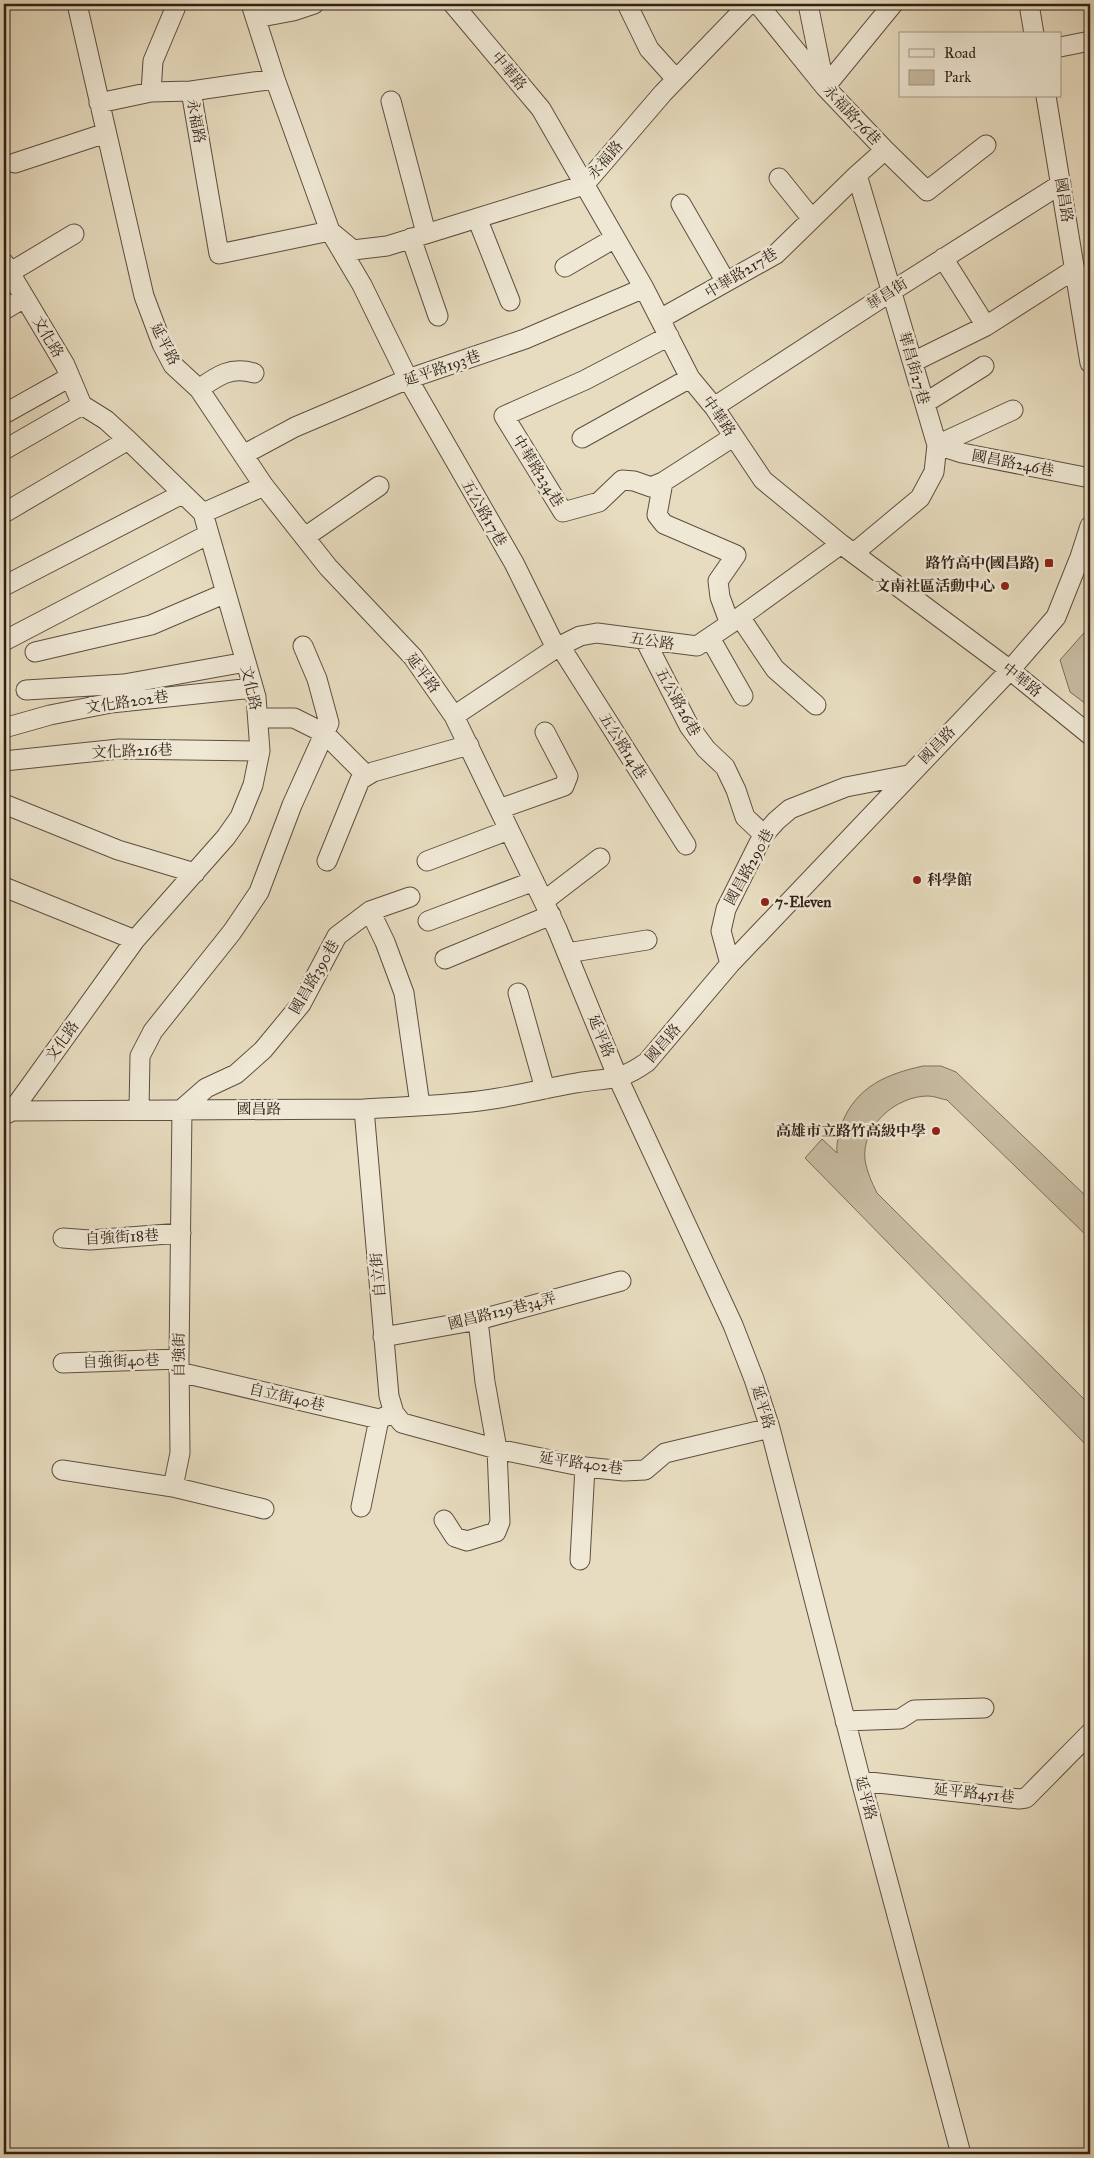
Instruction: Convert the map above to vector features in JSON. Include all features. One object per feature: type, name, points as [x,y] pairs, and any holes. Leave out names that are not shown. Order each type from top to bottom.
[{"type":"street","name":"延平路","points":[[77,4],[144,296],[153,323],[173,365],[198,389],[264,486],[328,567],[412,657],[454,716],[547,908],[618,1078],[733,1325],[754,1379],[770,1428],[845,1721],[961,2154]]},
{"type":"street","points":[[151,92],[152,61],[177,4]]},
{"type":"street","points":[[314,4],[293,10],[254,11],[275,79],[330,231]]},
{"type":"street","name":"中華路","points":[[453,4],[541,109],[644,288],[690,378],[714,407],[763,480],[848,548],[1010,670],[1090,734]]},
{"type":"street","points":[[627,4],[649,49],[676,80]]},
{"type":"street","name":"永福路","points":[[275,79],[191,91],[219,254],[330,231],[353,250],[387,246],[584,184],[676,80],[749,4]]},
{"type":"street","name":"永福路76巷","points":[[758,4],[825,87],[885,150],[857,175]]},
{"type":"street","points":[[808,4],[825,87]]},
{"type":"street","points":[[825,87],[893,4]]},
{"type":"street","points":[[1029,4],[1034,32]]},
{"type":"street","points":[[1062,47],[1090,41]]},
{"type":"street","points":[[99,103],[151,92],[191,91]]},
{"type":"street","name":"國昌路","points":[[1046,98],[1090,357]]},
{"type":"street","points":[[390,101],[418,236],[438,316]]},
{"type":"street","points":[[15,163],[106,133]]},
{"type":"street","points":[[885,150],[927,191],[986,145]]},
{"type":"street","points":[[857,175],[892,291]]},
{"type":"street","name":"中華路217巷","points":[[504,416],[585,380],[665,328],[726,282],[776,254],[857,175]]},
{"type":"street","points":[[779,178],[812,219]]},
{"type":"street","name":"華昌街","points":[[714,407],[943,258],[1061,184]]},
{"type":"street","points":[[680,204],[726,282]]},
{"type":"street","points":[[477,218],[510,301]]},
{"type":"street","name":"五公路17巷","points":[[330,231],[362,285],[408,379],[514,562],[558,647]]},
{"type":"street","points":[[6,268],[74,234]]},
{"type":"street","points":[[565,267],[615,238]]},
{"type":"street","points":[[943,258],[986,326]]},
{"type":"street","name":"文化路","points":[[6,268],[70,377],[82,405]]},
{"type":"street","points":[[913,362],[986,326],[1075,269]]},
{"type":"street","name":"延平路193巷","points":[[243,456],[295,427],[408,379],[526,338],[644,288]]},
{"type":"street","name":"華昌街27巷","points":[[892,291],[937,445]]},
{"type":"street","points":[[4,310],[24,298]]},
{"type":"street","points":[[925,403],[984,366]]},
{"type":"street","points":[[198,389],[220,375],[229,372],[242,370],[254,373]]},
{"type":"street","points":[[4,414],[70,377]]},
{"type":"street","points":[[582,438],[690,378]]},
{"type":"street","points":[[4,450],[82,405],[106,420],[203,513],[264,486]]},
{"type":"street","points":[[937,445],[1013,410]]},
{"type":"street","name":"中華路234巷","points":[[504,416],[563,512],[599,502],[622,480],[634,481],[651,487],[663,482]]},
{"type":"street","points":[[733,437],[663,482],[657,515],[664,524],[736,555],[718,581],[720,598],[735,621],[775,669],[816,705]]},
{"type":"street","points":[[4,513],[128,440]]},
{"type":"street","name":"五公路","points":[[454,716],[558,647],[580,636],[597,633],[696,646],[848,548],[920,498],[934,472],[937,445]]},
{"type":"street","name":"國昌路246巷","points":[[937,445],[962,453],[1090,478]]},
{"type":"street","points":[[305,537],[379,486]]},
{"type":"street","points":[[4,586],[182,494]]},
{"type":"street","name":"文化路","points":[[8,1113],[135,940],[226,837],[240,817],[253,785],[260,751],[258,718],[253,688],[203,513]]},
{"type":"street","name":"國昌路","points":[[8,1113],[182,1109],[364,1108],[420,1105],[485,1100],[582,1082],[618,1078],[631,1074],[647,1062],[730,964],[1010,670],[1056,617],[1090,526]]},
{"type":"street","points":[[4,641],[209,534]]},
{"type":"street","points":[[35,652],[151,624],[226,593]]},
{"type":"street","points":[[710,638],[743,696]]},
{"type":"street","name":"五公路26巷","points":[[645,640],[689,726],[706,749],[725,768],[736,790],[744,818],[764,835]]},
{"type":"street","points":[[139,1110],[140,1056],[153,1031],[232,932],[260,892],[292,805],[329,723],[317,679],[302,646]]},
{"type":"street","name":"五公路14巷","points":[[558,647],[686,845]]},
{"type":"street","points":[[26,690],[124,684],[246,662]]},
{"type":"street","name":"文化路202巷","points":[[4,728],[50,715],[111,703],[253,688]]},
{"type":"street","points":[[258,718],[294,718],[324,733],[366,775]]},
{"type":"street","points":[[500,809],[564,786],[568,776],[545,732]]},
{"type":"street","points":[[327,861],[360,780],[366,775],[468,745]]},
{"type":"street","name":"文化路216巷","points":[[4,761],[119,749],[260,751]]},
{"type":"street","name":"國昌路290巷","points":[[730,964],[721,931],[726,909],[764,835],[776,821],[790,809],[846,787],[908,775]]},
{"type":"street","points":[[4,804],[118,850],[195,872]]},
{"type":"street","points":[[427,861],[509,830]]},
{"type":"street","points":[[445,959],[547,908],[600,858]]},
{"type":"street","points":[[428,920],[534,881]]},
{"type":"street","points":[[4,887],[135,940]]},
{"type":"street","name":"國昌路390巷","points":[[182,1109],[206,1088],[236,1074],[263,1050],[302,1004],[337,936],[370,911],[410,897]]},
{"type":"street","points":[[370,911],[385,942],[404,993],[420,1105]]},
{"type":"street","points":[[567,953],[647,940]]},
{"type":"street","points":[[518,993],[545,1089]]},
{"type":"street","name":"自立街","points":[[364,1108],[382,1337],[389,1396],[386,1416]]},
{"type":"street","name":"自強街","points":[[173,1486],[180,1453],[179,1366],[182,1109]]},
{"type":"street","name":"自強街18巷","points":[[63,1238],[90,1240],[181,1233]]},
{"type":"street","name":"國昌路129巷34弄","points":[[382,1337],[478,1320],[621,1281]]},
{"type":"street","points":[[444,1520],[455,1538],[467,1541],[496,1532],[500,1522],[497,1449],[485,1382],[478,1320]]},
{"type":"street","name":"自強街40巷","points":[[63,1363],[179,1366]]},
{"type":"street","name":"自立街40巷","points":[[179,1366],[386,1416]]},
{"type":"street","points":[[361,1506],[386,1416]]},
{"type":"street","name":"延平路402巷","points":[[386,1416],[402,1423],[497,1449],[585,1467],[624,1471],[645,1470],[665,1453],[770,1428]]},
{"type":"street","points":[[580,1560],[585,1467]]},
{"type":"street","points":[[62,1470],[173,1486],[264,1509]]},
{"type":"street","points":[[845,1721],[900,1718],[914,1710],[984,1708]]},
{"type":"street","name":"延平路451巷","points":[[861,1781],[1019,1799],[1026,1798],[1090,1732]]},
{"type":"green space","points":[[1090,626],[1090,707],[1070,692],[1060,660]]},
{"type":"green space","points":[[923,1066],[941,1066],[956,1072],[1090,1200],[1090,1239],[947,1100],[935,1097],[916,1097],[893,1107],[875,1125],[865,1147],[866,1164],[877,1193],[1090,1405],[1090,1449],[805,1158],[822,1139],[837,1153],[842,1123],[848,1110],[865,1091],[897,1073]]},
{"type":"place","name":"路竹高中(國昌路)","points":[[1049,563]]},
{"type":"place","name":"文南社區活動中心","points":[[1005,586]]},
{"type":"place","name":"科學館","points":[[917,880]]},
{"type":"place","name":"7-Eleven","points":[[765,902]]},
{"type":"place","name":"高雄市立路竹高級中學","points":[[936,1131]]}]
